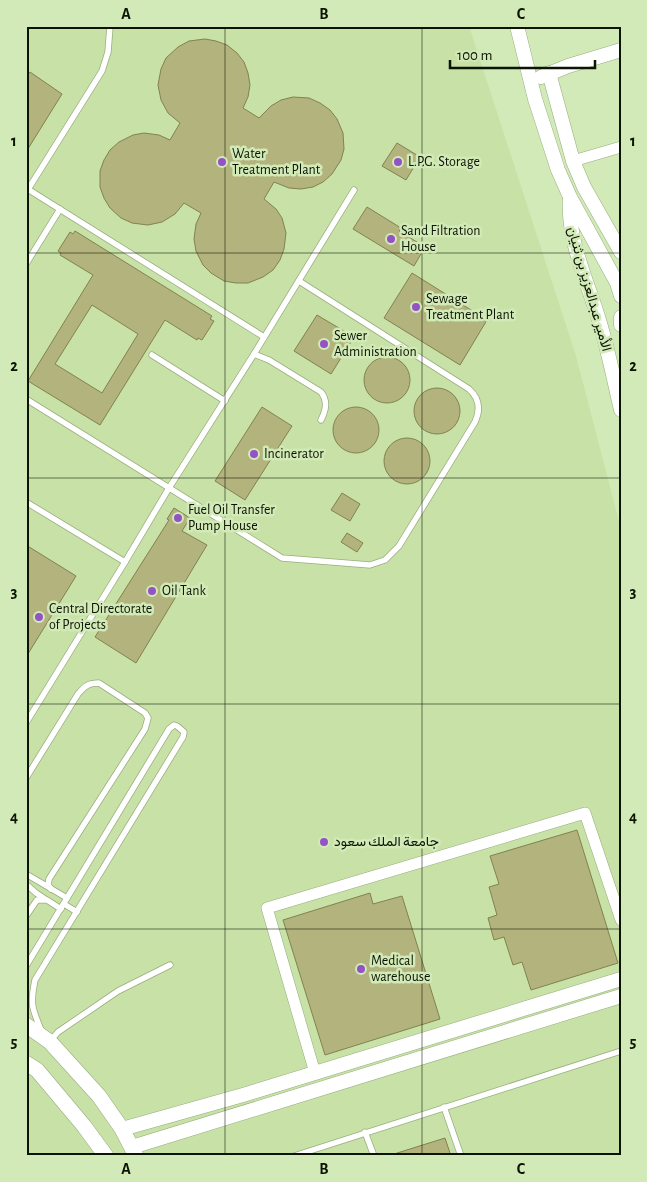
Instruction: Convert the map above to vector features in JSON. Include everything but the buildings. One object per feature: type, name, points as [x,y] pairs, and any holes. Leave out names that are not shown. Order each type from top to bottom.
[{"type":"main road","points":[[26,1025],[46,1038],[99,1096],[122,1129],[134,1152]]},
{"type":"main road","points":[[26,1063],[37,1070],[84,1126],[106,1156]]},
{"type":"street","name":"الأمير عبدالعزيز بن ثنيان","points":[[517,26],[531,81],[558,170],[570,197],[617,283],[621,296]]},
{"type":"street","points":[[531,81],[549,73],[621,50]]},
{"type":"street","points":[[549,73],[573,161],[598,214],[615,235],[621,252]]},
{"type":"street","points":[[573,161],[621,147]]},
{"type":"street","name":"الأمير عبدالعزيز بن ثنيان","points":[[570,197],[569,213],[572,235],[600,322],[621,410]]},
{"type":"street","points":[[621,318],[621,324]]},
{"type":"street","points":[[316,1073],[267,908],[585,813],[621,920]]},
{"type":"street","points":[[122,1129],[243,1095],[621,979]]},
{"type":"street","points":[[134,1152],[248,1111],[621,996]]},
{"type":"street","points":[[497,1018],[502,1034]]},
{"type":"street","points":[[243,1095],[248,1111]]},
{"type":"lane","points":[[110,26],[108,52],[102,71],[27,190],[264,338]]},
{"type":"lane","points":[[26,722],[354,190]]},
{"type":"lane","points":[[26,264],[60,209]]},
{"type":"lane","points":[[26,399],[286,560],[370,565],[386,560],[399,546],[475,422],[479,407],[477,399],[469,389],[299,281]]},
{"type":"lane","points":[[254,354],[269,360],[321,392],[326,400],[321,420]]},
{"type":"lane","points":[[152,355],[225,401]]},
{"type":"lane","points":[[26,502],[125,562]]},
{"type":"lane","points":[[26,778],[78,694],[85,686],[91,683],[99,683],[145,713],[148,718],[145,729],[49,879],[48,885],[51,889]]},
{"type":"lane","points":[[26,966],[174,725],[184,732],[183,737],[36,980],[31,999],[46,1038],[58,1032],[118,991],[170,965]]},
{"type":"lane","points":[[26,874],[67,898]]},
{"type":"lane","points":[[26,884],[47,900],[77,912]]},
{"type":"lane","points":[[26,916],[36,900],[47,900]]},
{"type":"lane","points":[[294,1156],[621,1051]]},
{"type":"lane","points":[[444,1107],[462,1156]]},
{"type":"lane","points":[[366,1132],[374,1156]]},
{"type":"shaded area","name":"جامعة الملك سعود","points":[[26,26],[469,26],[576,356],[621,529],[621,1156],[26,1156]]},
{"type":"place","name":"Water Treatment Plant","points":[[222,162]]},
{"type":"place","name":"L.P.G. Storage","points":[[398,162]]},
{"type":"place","name":"Sand Filtration House","points":[[391,239]]},
{"type":"place","name":"Sewage Treatment Plant","points":[[416,307]]},
{"type":"place","name":"Sewer Administration","points":[[324,344]]},
{"type":"place","name":"Incinerator","points":[[254,454]]},
{"type":"place","name":"Fuel Oil Transfer Pump House","points":[[178,518]]},
{"type":"place","name":"Oil Tank","points":[[152,591]]},
{"type":"place","name":"Central Directorate of Projects","points":[[39,617]]},
{"type":"place","name":"جامعة الملك سعود","points":[[324,842]]},
{"type":"place","name":"Medical warehouse","points":[[361,969]]}]
